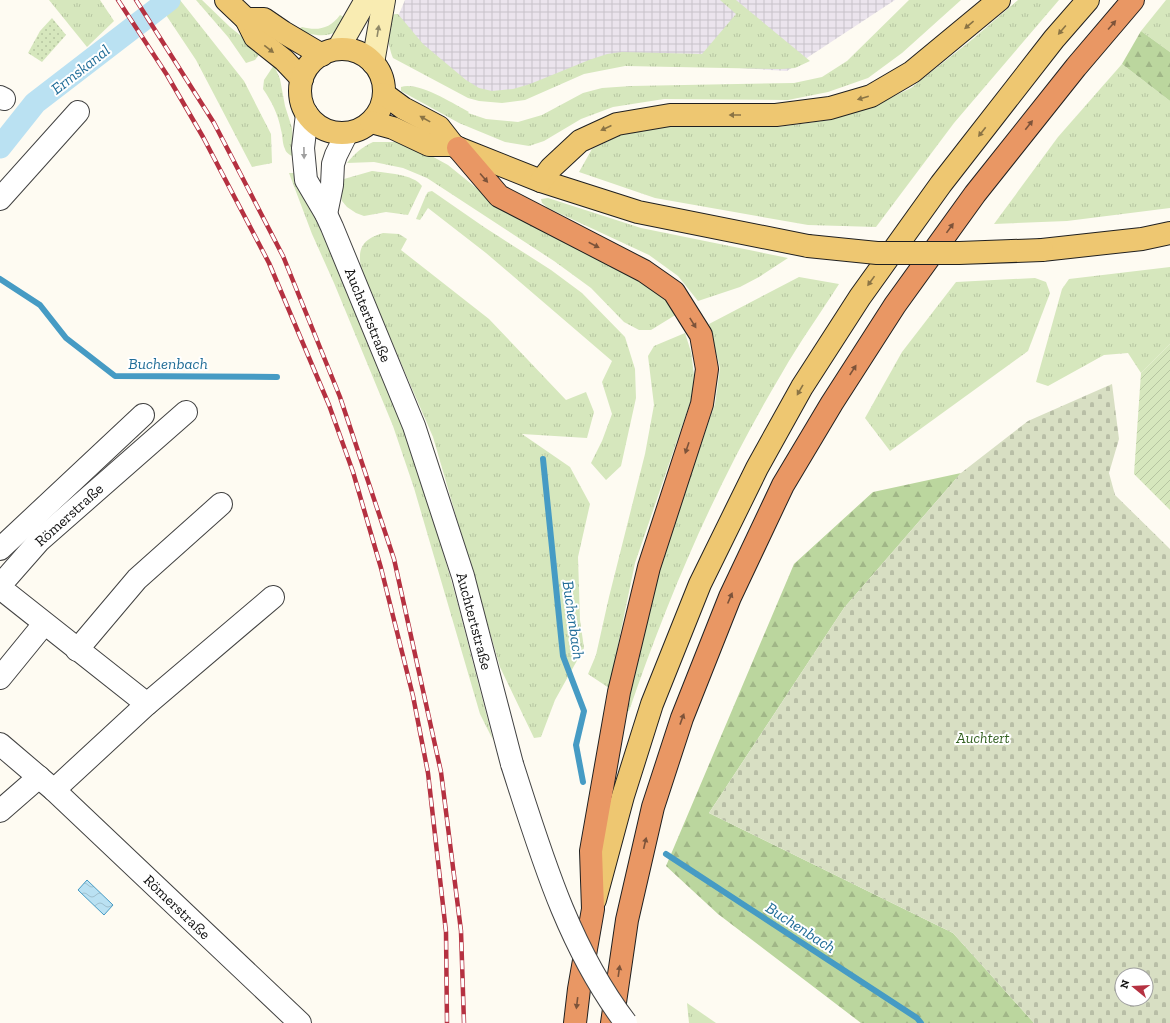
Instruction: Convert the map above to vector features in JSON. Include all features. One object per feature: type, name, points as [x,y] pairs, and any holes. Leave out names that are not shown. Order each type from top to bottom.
[{"type":"highway","points":[[612,1023],[627,920],[653,807],[682,718],[730,597],[783,485],[832,403],[895,305],[975,194],[1076,67],[1133,0]]},
{"type":"highway","points":[[455,147],[499,196],[644,271],[674,292],[701,335],[707,369],[702,404],[649,567],[619,692],[591,851],[593,909],[575,1023]]},
{"type":"main road","points":[[226,0],[246,19],[255,37],[284,60],[302,79]]},
{"type":"main road","points":[[541,181],[551,168],[580,141],[617,124],[670,115],[776,115],[830,108],[870,96],[912,72],[999,0]]},
{"type":"main road","points":[[593,909],[623,796],[652,704],[700,584],[757,468],[802,387],[860,297],[941,184],[1054,39],[1088,0]]},
{"type":"main road","points":[[246,19],[264,19],[283,32],[330,52]]},
{"type":"main road","points":[[351,50],[368,58],[373,63],[382,77],[384,94],[382,106],[371,122],[360,129],[347,133],[328,130],[316,124],[307,114],[300,89],[302,79],[309,65],[330,52],[351,50]]},
{"type":"main road","points":[[384,94],[403,108],[439,127],[455,147]]},
{"type":"main road","points":[[371,122],[393,128],[429,145],[455,147],[541,181],[638,212],[808,246],[877,252],[959,254],[1042,250],[1142,239],[1170,233]]},
{"type":"street","points":[[330,52],[366,0]]},
{"type":"street","points":[[373,63],[384,0]]},
{"type":"street","points":[[0,199],[78,112]]},
{"type":"street","name":"Auchtertstraße","points":[[307,114],[303,148],[306,180],[326,214],[414,426],[462,576],[512,764],[543,862],[575,940],[610,1003],[626,1023]]},
{"type":"street","points":[[326,214],[332,186],[333,164],[347,133]]},
{"type":"street","name":"Römerstraße","points":[[147,704],[4,591],[3,582],[39,540],[186,412]]},
{"type":"street","name":"Römerstraße","points":[[0,549],[143,415]]},
{"type":"street","points":[[77,650],[137,579],[221,504]]},
{"type":"street","points":[[0,811],[47,783],[147,704],[273,597]]},
{"type":"street","points":[[0,678],[44,624]]},
{"type":"street","name":"Römerstraße","points":[[0,744],[47,783],[300,1023]]},
{"type":"shaded area","points":[[405,0],[895,0],[787,71],[609,60],[489,97],[391,33]]},
{"type":"green space","points":[[49,0],[100,0],[114,21],[87,47]]},
{"type":"green space","points":[[156,0],[180,0],[244,81],[271,134],[272,163],[252,167],[196,60]]},
{"type":"green space","points":[[196,0],[202,0],[230,27],[261,52],[255,60],[246,63],[228,37]]},
{"type":"green space","points":[[720,0],[736,0],[810,61],[795,68],[781,69],[625,66],[584,74],[525,100],[502,103],[479,101],[468,98],[393,58],[387,32],[389,19],[392,15],[398,14],[423,44],[466,80],[479,88],[492,91],[513,89],[530,84],[607,54],[622,52],[702,54],[736,14]]},
{"type":"green space","points":[[909,0],[961,0],[902,53],[868,78],[828,92],[788,100],[664,99],[613,107],[581,119],[544,141],[529,146],[505,142],[459,123],[401,91],[401,87],[417,87],[436,94],[469,112],[468,113],[486,119],[518,122],[542,115],[583,93],[602,88],[631,86],[794,83],[822,77],[847,61]]},
{"type":"green space","points":[[1018,0],[1059,0],[954,123],[876,227],[808,225],[655,198],[579,172],[592,149],[621,135],[672,126],[778,127],[830,120],[873,106],[911,88],[974,38]]},
{"type":"green space","points":[[1166,0],[1170,0],[1170,52],[1141,31]]},
{"type":"green space","points":[[340,15],[346,18],[342,25],[337,31],[328,35],[317,35],[297,30],[302,27],[313,29],[323,28],[336,20]]},
{"type":"green space","points":[[52,18],[66,35],[42,62],[28,53],[40,31]]},
{"type":"green space","points":[[1141,31],[1170,52],[1170,101],[1122,64]]},
{"type":"green space","points":[[1122,64],[1170,101],[1170,208],[1067,221],[994,224],[1058,137]]},
{"type":"green space","points":[[274,65],[280,79],[285,106],[292,128],[294,157],[288,154],[283,144],[282,132],[276,113],[272,103],[263,89],[264,80]]},
{"type":"green space","points":[[373,142],[402,142],[415,147],[448,165],[485,195],[659,288],[677,314],[651,330],[639,330],[624,322],[591,288],[554,261],[427,178],[403,168],[374,162],[347,163],[358,151]]},
{"type":"green space","points":[[372,171],[391,173],[413,179],[422,186],[408,215],[386,212],[364,216],[347,207],[342,201],[340,192],[341,179]]},
{"type":"green space","points":[[289,173],[295,173],[339,271],[402,423],[424,485],[457,601],[493,740],[480,714],[414,488],[393,426],[334,283],[312,234]]},
{"type":"green space","points":[[432,191],[484,227],[551,270],[582,293],[625,337],[635,369],[636,398],[621,466],[606,480],[591,463],[602,441],[612,414],[602,382],[612,361],[486,253],[428,208],[420,220],[416,219],[426,195],[428,192]]},
{"type":"green space","points":[[548,198],[641,228],[788,258],[759,277],[740,287],[698,301],[678,276],[649,255],[548,208],[542,203],[541,199]]},
{"type":"green space","points":[[383,233],[399,234],[407,239],[401,250],[489,319],[566,400],[586,392],[594,412],[587,438],[522,434],[570,467],[590,504],[578,557],[580,620],[584,648],[555,700],[541,737],[534,738],[500,667],[433,437],[362,273],[360,252],[362,247],[369,239]]},
{"type":"green space","points":[[1170,267],[1170,344],[1141,373],[1128,353],[1104,355],[1048,386],[1036,382],[1062,289],[1069,279]]},
{"type":"green space","points":[[799,277],[839,284],[802,340],[759,413],[716,496],[678,581],[644,667],[629,711],[626,710],[657,570],[715,404],[720,368],[709,324]]},
{"type":"green space","points":[[1035,278],[1046,282],[1050,293],[1028,351],[890,451],[865,418],[902,352],[956,282]]},
{"type":"green space","points":[[685,333],[691,352],[694,375],[691,400],[635,563],[609,688],[588,674],[596,655],[645,454],[654,405],[648,356],[654,346]]},
{"type":"green space","points":[[1170,344],[1170,510],[1134,474],[1141,373]]},
{"type":"green space","name":"Auchtert","points":[[1112,384],[1119,439],[1109,473],[1115,495],[1170,549],[1170,1023],[1034,1023],[953,933],[709,813],[844,608],[961,473],[1028,421]]},
{"type":"green space","points":[[961,473],[844,608],[709,813],[953,933],[1034,1023],[861,1023],[718,914],[666,866],[794,564],[873,492]]},
{"type":"green space","points":[[687,1003],[716,1023],[689,1023]]},
{"type":"water","points":[[87,880],[113,905],[104,915],[78,890]]},
{"type":"waterway","name":"Ermskanal","points":[[0,147],[35,103],[169,0]]},
{"type":"waterway","name":"Buchenbach","points":[[0,279],[40,305],[66,338],[115,376],[277,377]]},
{"type":"waterway","name":"Buchenbach","points":[[543,459],[563,656],[584,711],[576,745],[583,782]]},
{"type":"waterway","name":"Buchenbach","points":[[666,854],[917,1018],[921,1023]]},
{"type":"railway","points":[[118,0],[167,75],[203,137],[269,263],[329,405],[353,472],[381,568],[413,696],[428,773],[446,932],[447,1023]]},
{"type":"railway","points":[[136,0],[214,123],[283,256],[340,397],[394,559],[441,772],[461,931],[464,1023]]}]
